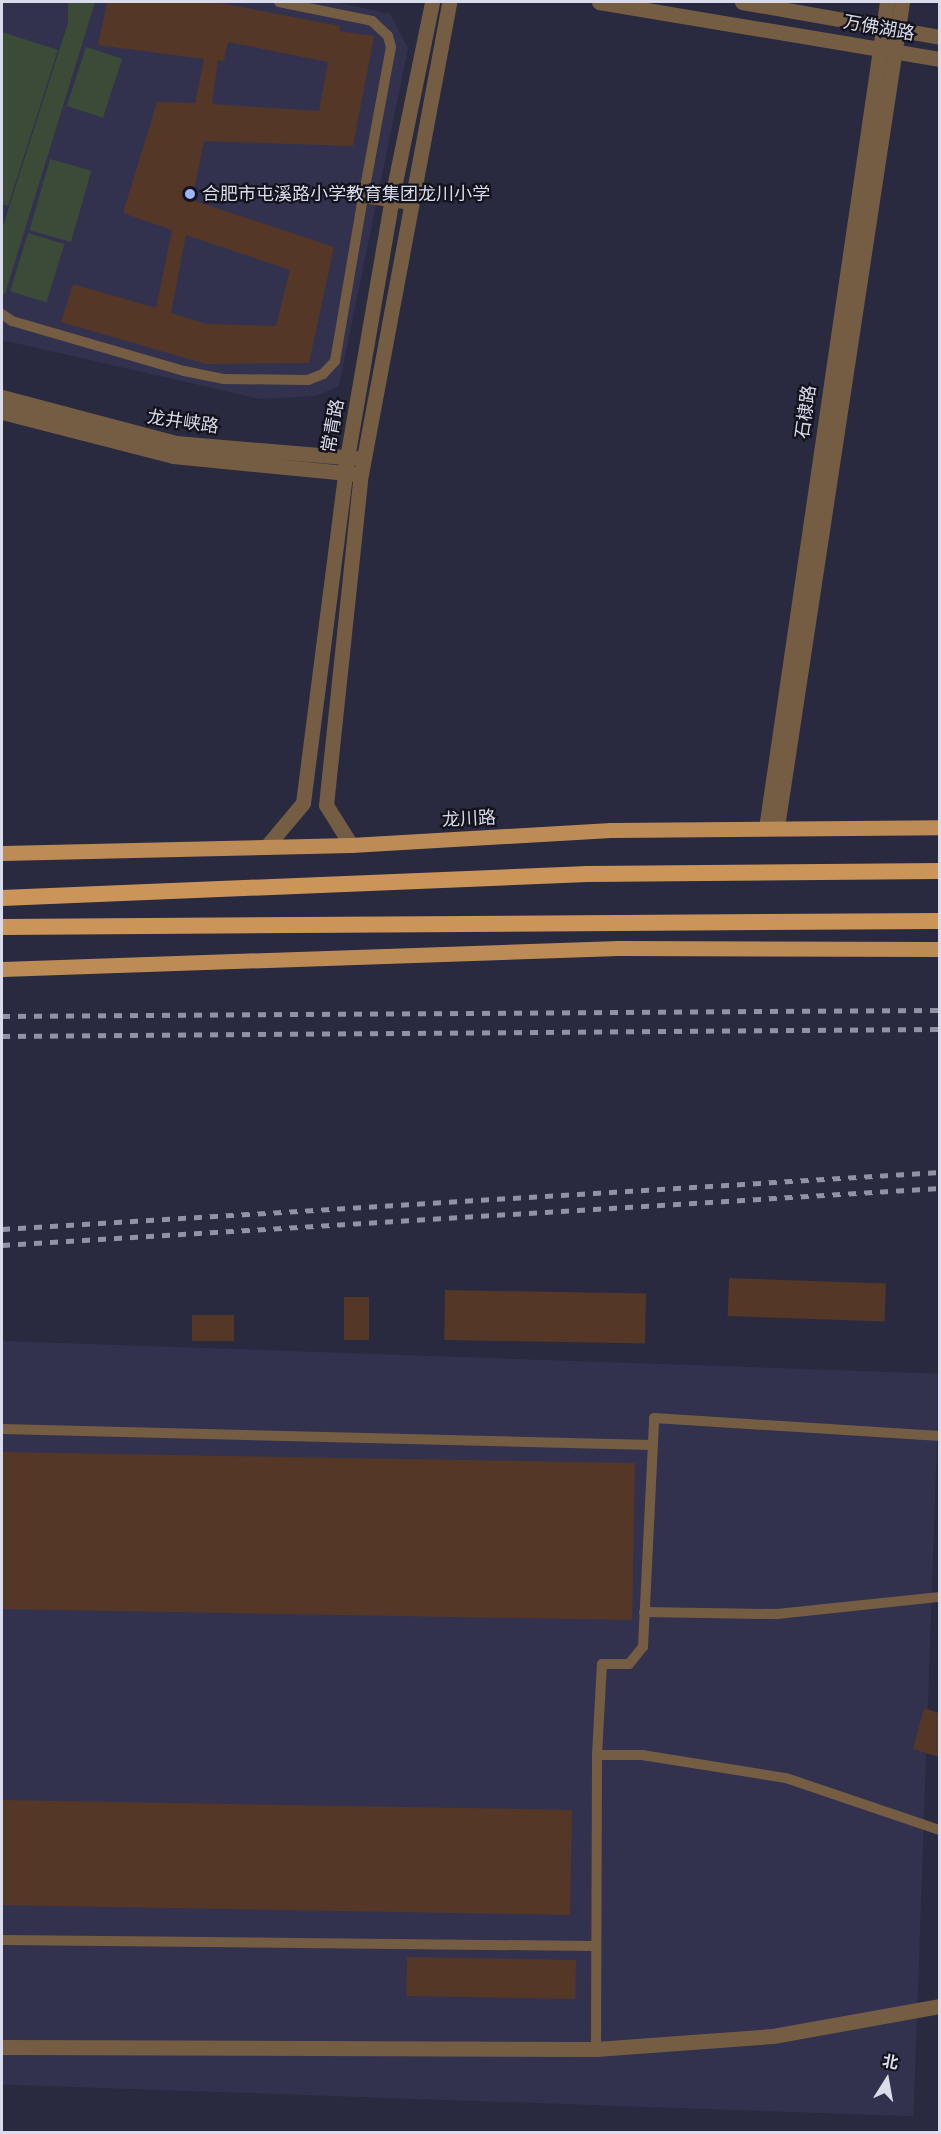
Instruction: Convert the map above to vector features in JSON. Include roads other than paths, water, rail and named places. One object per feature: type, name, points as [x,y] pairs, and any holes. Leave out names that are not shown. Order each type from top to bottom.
[{"type":"highway","points":[[2,898],[588,874],[939,871]]},
{"type":"highway","points":[[2,927],[939,921]]},
{"type":"main road","name":"龙川路","points":[[2,853],[351,845],[611,830],[939,826]]},
{"type":"main road","points":[[2,969],[619,948],[939,949]]},
{"type":"street","name":"常青路","points":[[266,847],[303,803],[347,458],[391,202],[432,2]]},
{"type":"street","name":"常青路","points":[[351,845],[326,805],[361,474],[449,2]]},
{"type":"street","name":"万佛湖路","points":[[599,2],[879,47],[939,59]]},
{"type":"street","name":"万佛湖路","points":[[742,2],[939,37]]},
{"type":"street","name":"石棣路","points":[[771,827],[895,50],[887,2]]},
{"type":"street","name":"石棣路","points":[[771,827],[879,47],[902,2]]},
{"type":"street","name":"龙井峡路","points":[[2,397],[108,429],[176,443],[347,458],[364,457]]},
{"type":"street","name":"龙井峡路","points":[[2,412],[173,456],[361,474]]},
{"type":"street","points":[[2,2047],[596,2049],[773,2036],[939,2006]]},
{"type":"lane","points":[[2,314],[12,321],[183,371],[234,380],[308,380],[322,374],[335,362],[391,47],[388,36],[372,21],[279,2]]},
{"type":"lane","points":[[363,198],[411,205]]},
{"type":"lane","points":[[596,2049],[597,1755],[602,1664],[629,1664],[643,1647],[654,1418],[939,1436]]},
{"type":"lane","points":[[2,1429],[652,1445]]},
{"type":"lane","points":[[644,1612],[777,1614],[939,1597]]},
{"type":"lane","points":[[597,1755],[642,1755],[786,1778],[939,1830]]},
{"type":"lane","points":[[2,1940],[595,1946]]},
{"type":"railway","points":[[2,1016],[940,1010]]},
{"type":"railway","points":[[2,1036],[940,1029]]},
{"type":"railway","points":[[2,1229],[940,1172]]},
{"type":"railway","points":[[2,1245],[940,1188]]},
{"type":"place","name":"合肥市屯溪路小学教育集团龙川小学","points":[[190,194]]}]
